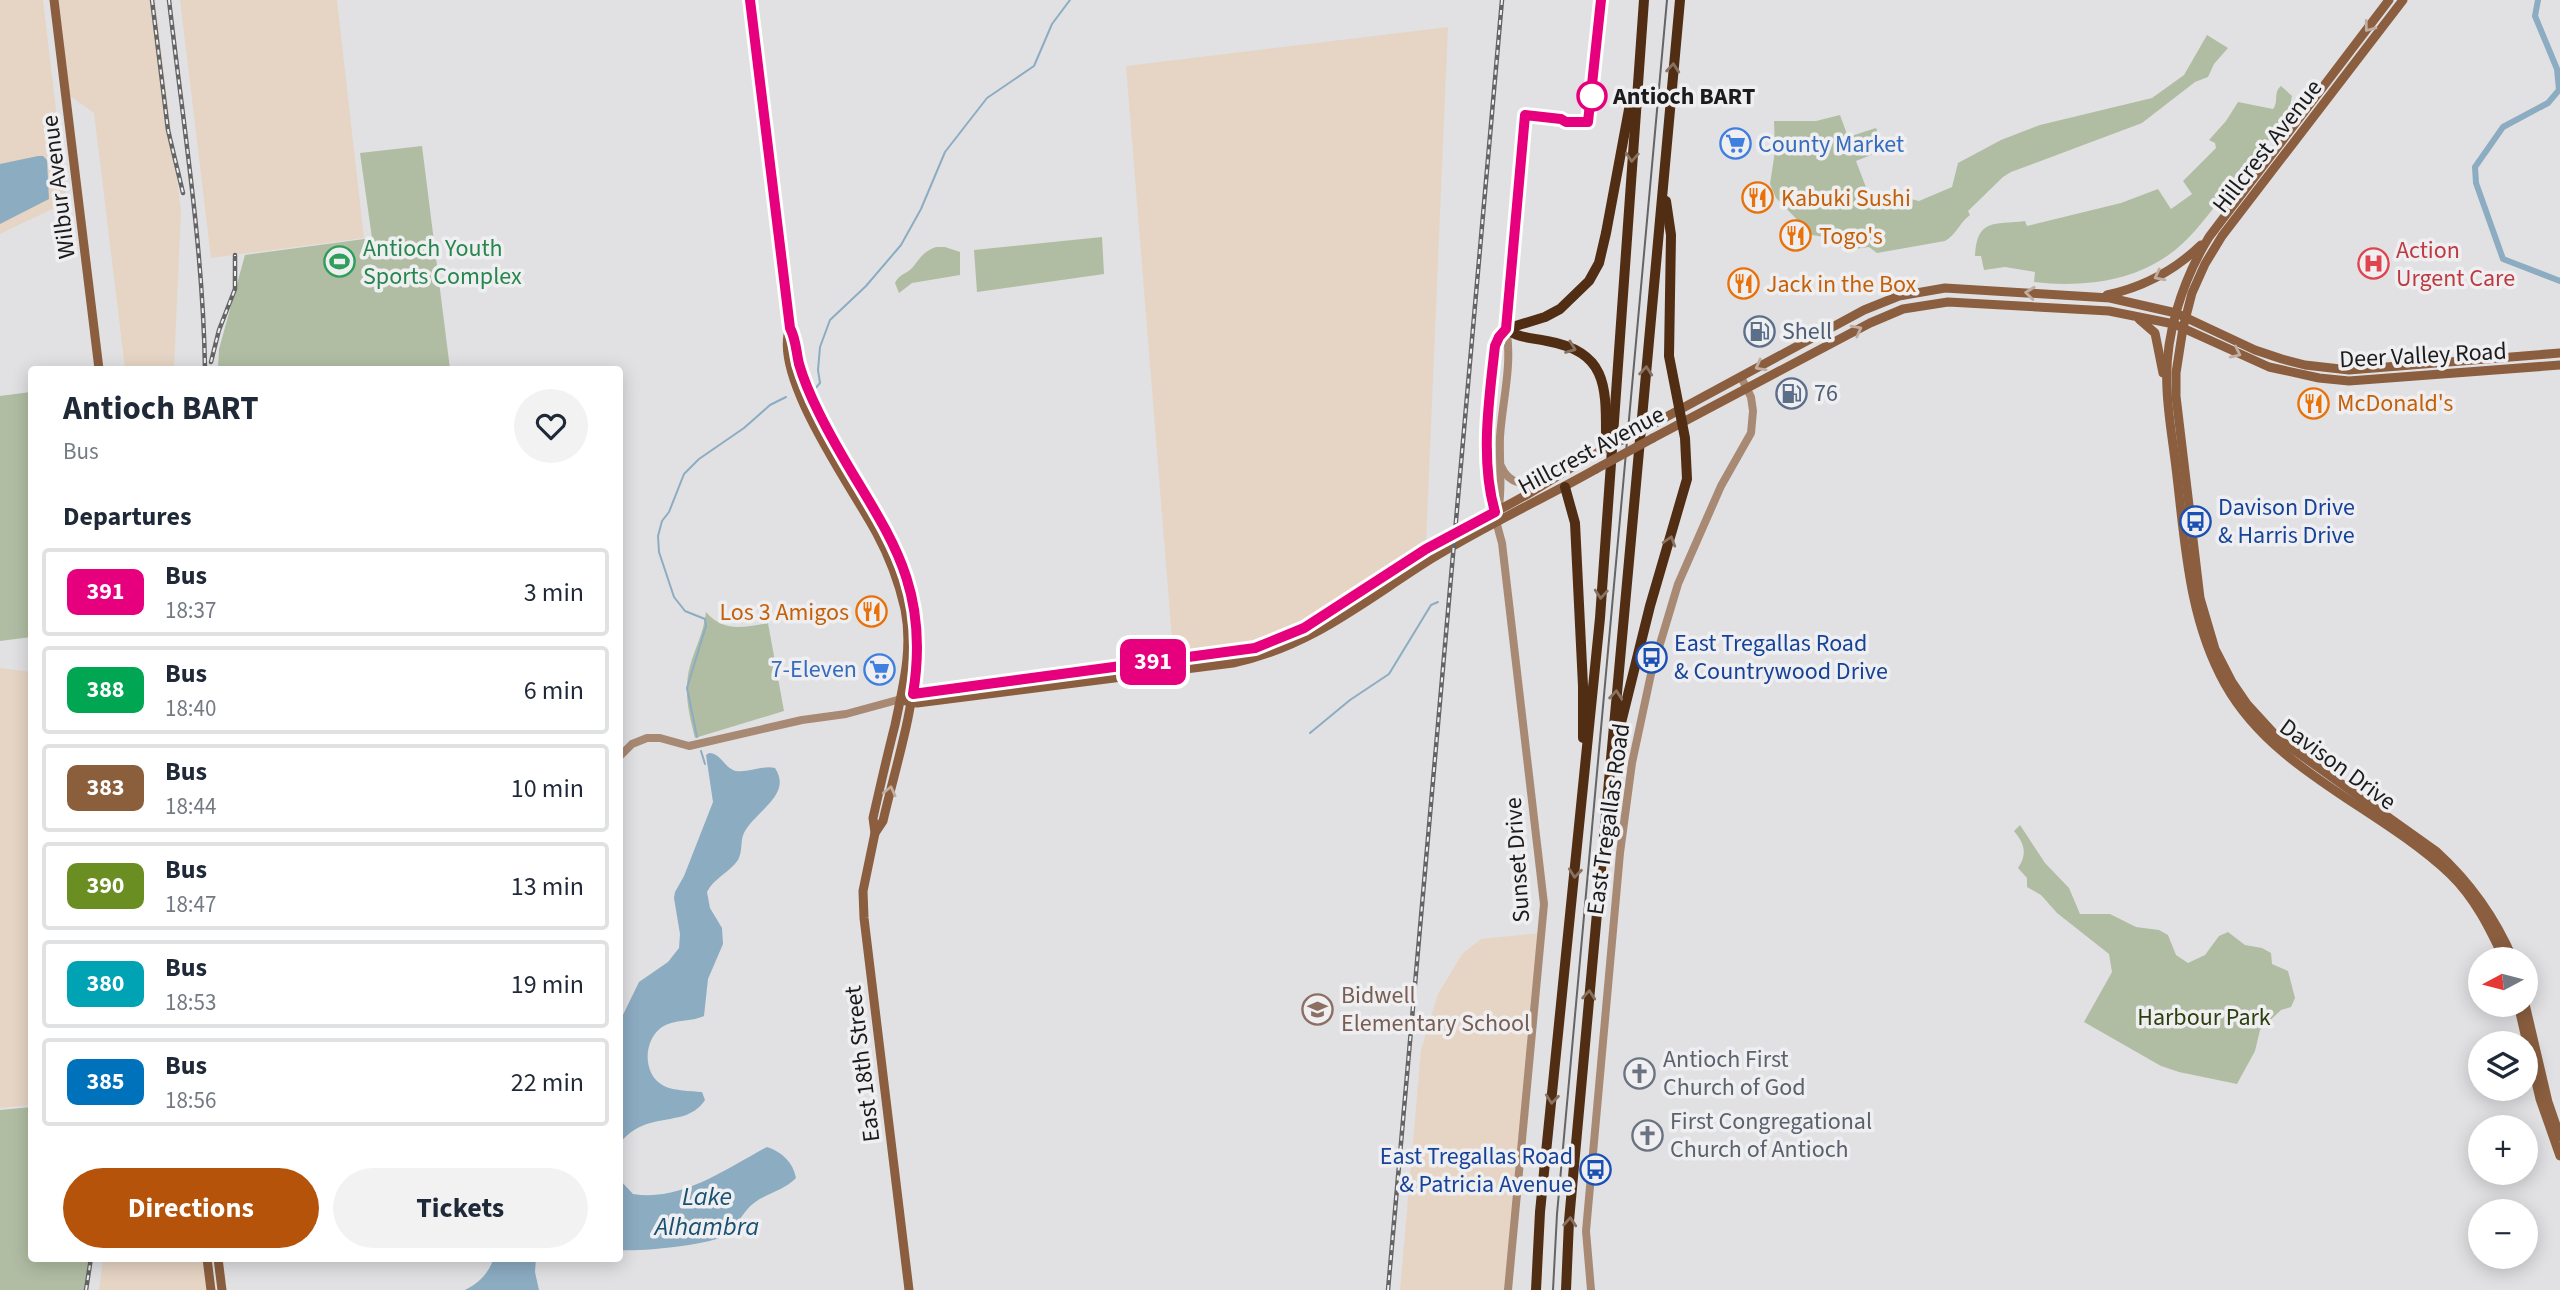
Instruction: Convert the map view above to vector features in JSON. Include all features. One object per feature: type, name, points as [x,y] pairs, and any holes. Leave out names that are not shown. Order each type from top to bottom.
[{"type":"highway","points":[[1536,1290],[1540,1212],[1583,805],[1644,0]]},
{"type":"highway","points":[[1566,1290],[1569,1221],[1609,763],[1679,0]]},
{"type":"highway","points":[[1506,329],[1545,317],[1560,309],[1589,281],[1598,263],[1639,64]]},
{"type":"highway","points":[[1609,763],[1621,730],[1650,606],[1687,479],[1680,408],[1670,356],[1671,235],[1663,185]]},
{"type":"highway","points":[[1506,329],[1519,336],[1576,348],[1590,358],[1598,369],[1606,401],[1606,526]]},
{"type":"highway","points":[[1565,487],[1575,523],[1580,597],[1583,805]]},
{"type":"main road","name":"Wilbur Avenue","points":[[54,0],[99,366]]},
{"type":"main road","name":"East 18th Street","points":[[750,0],[790,328],[786,337],[789,359],[805,408],[891,562],[908,629],[908,698],[883,821],[875,833],[863,891],[909,1290]]},
{"type":"main road","name":"Hillcrest Avenue","points":[[908,698],[917,703],[1233,663],[1295,645],[1430,559],[1870,323],[1903,309],[1932,303],[1962,302],[2128,314],[2178,326],[2190,273],[2209,237],[2389,0]]},
{"type":"main road","name":"Hillcrest Avenue","points":[[2181,314],[2222,236],[2403,0]]},
{"type":"main road","points":[[2098,297],[2136,287],[2165,274],[2184,261],[2209,237]]},
{"type":"main road","name":"Hillcrest Avenue","points":[[908,698],[1255,648],[1304,628],[1426,549],[1593,455],[1864,310],[1899,296],[1958,288],[2065,297],[2098,297],[2141,303],[2181,314]]},
{"type":"main road","points":[[2128,314],[2144,322],[2155,333],[2167,388]]},
{"type":"main road","name":"Deer Valley Road","points":[[2181,314],[2255,350],[2328,369],[2363,370],[2560,353]]},
{"type":"main road","name":"Deer Valley Road","points":[[2178,326],[2269,367],[2319,378],[2349,381],[2560,365]]},
{"type":"main road","name":"Davison Drive","points":[[2178,326],[2167,363],[2167,388],[2193,598],[2198,623],[2225,684],[2238,706],[2278,749],[2423,851],[2452,876],[2487,923],[2498,947]]},
{"type":"main road","name":"Davison Drive","points":[[2178,326],[2176,396],[2200,598],[2215,649],[2232,682],[2280,740],[2418,837],[2457,870],[2496,922],[2507,947]]},
{"type":"main road","points":[[2521,1017],[2540,1099],[2560,1156]]},
{"type":"main road","points":[[2528,1017],[2548,1102],[2560,1137]]},
{"type":"main road","points":[[208,1262],[211,1290]]},
{"type":"main road","points":[[217,1262],[222,1290]]},
{"type":"street","points":[[1497,511],[1501,497],[1500,463],[1508,349],[1506,329]]},
{"type":"street","points":[[1497,511],[1489,488],[1488,435],[1495,346],[1506,329]]},
{"type":"street","name":"East Tregallas Road","points":[[1591,1290],[1586,1231],[1620,853],[1632,763],[1651,674],[1678,584],[1721,486],[1751,433],[1751,397],[1741,377]]},
{"type":"street","points":[[1500,463],[1505,474],[1513,481],[1532,485],[1545,483]]},
{"type":"street","name":"Sunset Drive","points":[[1497,511],[1544,904],[1508,1290]]},
{"type":"street","name":"Hillcrest Avenue","points":[[623,752],[632,744],[647,738],[660,738],[689,746],[802,720],[846,714],[908,698]]},
{"type":"shaded area","points":[[0,0],[43,0],[67,202],[0,234]]},
{"type":"shaded area","points":[[58,0],[155,0],[181,211],[174,366],[125,366],[94,113],[70,96]]},
{"type":"shaded area","points":[[180,0],[337,0],[364,238],[211,258]]},
{"type":"shaded area","points":[[1448,27],[1426,544],[1320,612],[1264,639],[1173,652],[1126,66]]},
{"type":"shaded area","points":[[0,668],[28,672],[28,1105],[0,1108]]},
{"type":"shaded area","points":[[1541,933],[1508,1290],[1400,1290],[1421,1050],[1438,994],[1462,954],[1481,939]]},
{"type":"shaded area","points":[[102,1262],[206,1262],[209,1290],[99,1290]]},
{"type":"green space","points":[[2207,35],[2228,48],[2214,64],[2208,77],[2195,82],[2142,123],[2011,172],[1968,211],[1970,215],[1945,241],[1877,253],[1869,247],[1839,247],[1830,238],[1812,235],[1776,198],[1770,184],[1775,151],[1774,121],[1816,121],[1840,115],[1848,137],[1876,128],[1884,150],[1856,161],[1872,203],[1898,196],[1919,201],[1952,187],[1958,163],[2001,140],[2040,125],[2152,98],[2184,75]]},
{"type":"green space","points":[[2281,86],[2292,96],[2288,115],[2194,232],[2180,246],[2149,266],[2118,278],[2068,284],[2034,282],[2035,272],[2005,267],[1984,270],[1981,256],[1975,256],[1979,235],[1984,229],[1996,224],[2025,221],[2027,226],[2121,203],[2158,189],[2171,209],[2192,194],[2183,181],[2216,148],[2215,143],[2209,140],[2238,102],[2273,109],[2277,91]]},
{"type":"green space","name":"Antioch Youth Sports Complex","points":[[422,146],[450,366],[218,366],[219,349],[245,255],[372,238],[360,153]]},
{"type":"green space","points":[[1102,237],[1104,274],[977,292],[974,250]]},
{"type":"green space","points":[[936,247],[960,252],[960,275],[912,283],[899,293],[895,283],[897,280],[925,253]]},
{"type":"green space","points":[[28,392],[28,637],[0,641],[0,396]]},
{"type":"green space","points":[[706,612],[727,626],[743,627],[768,623],[784,711],[695,738],[687,684]]},
{"type":"green space","name":"Harbour Park","points":[[2020,825],[2045,863],[2069,888],[2080,914],[2110,914],[2136,927],[2159,930],[2168,935],[2176,955],[2188,963],[2205,955],[2219,936],[2228,932],[2245,945],[2262,948],[2271,953],[2272,964],[2288,971],[2295,998],[2291,1007],[2281,1010],[2260,1030],[2255,1051],[2237,1084],[2161,1066],[2084,1022],[2112,972],[2109,954],[2057,913],[2041,895],[2027,887],[2027,878],[2018,868],[2024,849],[2014,831]]},
{"type":"green space","points":[[28,1107],[28,1262],[90,1262],[86,1290],[0,1290],[0,1110]]},
{"type":"water","points":[[38,156],[47,160],[49,199],[0,224],[0,164]]},
{"type":"water","name":"Lake Alhambra","points":[[706,755],[717,755],[736,771],[775,768],[779,786],[776,795],[744,833],[738,860],[707,892],[710,908],[722,928],[723,944],[708,979],[704,1016],[662,1027],[648,1048],[649,1066],[657,1081],[673,1089],[702,1092],[705,1100],[697,1109],[687,1114],[643,1126],[623,1140],[623,1015],[639,982],[668,962],[679,948],[675,892],[713,802]]},
{"type":"water","name":"Lake Alhambra","points":[[767,1147],[786,1158],[796,1178],[787,1186],[754,1203],[726,1235],[718,1239],[674,1247],[623,1250],[623,1183],[633,1194],[651,1195],[686,1188],[719,1174]]},
{"type":"water","points":[[492,1262],[536,1262],[539,1290],[465,1290],[489,1269]]},
{"type":"waterway","points":[[814,390],[820,383],[820,347],[830,320],[866,286],[901,245],[921,209],[945,152],[987,98],[1034,66],[1052,24],[1070,0]]},
{"type":"waterway","points":[[2538,0],[2535,16],[2557,69],[2559,90],[2548,103],[2503,127],[2475,167],[2476,183],[2503,259],[2560,281]]},
{"type":"waterway","points":[[697,737],[687,688],[706,626],[705,619],[685,611],[674,597],[659,552],[658,536],[662,521],[669,512],[684,474],[699,459],[744,428],[770,405],[786,397]]},
{"type":"waterway","points":[[1310,733],[1350,700],[1389,674],[1431,605],[1438,602]]},
{"type":"waterway","points":[[701,751],[705,764]]},
{"type":"tram line","points":[[1553,1290],[1557,1214],[1667,0]]},
{"type":"railway","points":[[152,0],[168,130],[183,193]]},
{"type":"railway","points":[[169,0],[201,277],[205,366]]},
{"type":"railway","points":[[1388,1290],[1502,0]]},
{"type":"railway","points":[[211,362],[219,330],[235,289],[235,255]]},
{"type":"railway","points":[[86,1290],[90,1262]]},
{"type":"bus line","name":"391","points":[[750,0],[790,328],[795,336],[803,377],[827,430],[901,558],[915,607],[918,632],[913,694],[919,691],[1255,648],[1304,628],[1426,549],[1495,512],[1489,488],[1488,435],[1495,346],[1506,329],[1522,129],[1525,115],[1561,119],[1566,122],[1588,122],[1601,0]]},
{"type":"place","name":"Antioch BART","points":[[1592,96]]},
{"type":"place","name":"County Market","points":[[1735,144]]},
{"type":"place","name":"Kabuki Sushi","points":[[1758,198]]},
{"type":"place","name":"Togo's","points":[[1796,236]]},
{"type":"place","name":"Antioch Youth Sports Complex","points":[[340,262]]},
{"type":"place","name":"Action Urgent Care","points":[[2373,264]]},
{"type":"place","name":"Jack in the Box","points":[[1743,284]]},
{"type":"place","name":"Shell","points":[[1759,331]]},
{"type":"place","name":"76","points":[[1791,393]]},
{"type":"place","name":"McDonald's","points":[[2314,403]]},
{"type":"place","name":"Davison Drive & Harris Drive","points":[[2195,521]]},
{"type":"place","name":"Los 3 Amigos","points":[[872,612]]},
{"type":"place","name":"East Tregallas Road & Countrywood Drive","points":[[1651,657]]},
{"type":"place","name":"7-Eleven","points":[[880,669]]},
{"type":"place","name":"Bidwell Elementary School","points":[[1318,1009]]},
{"type":"place","name":"Antioch First Church of God","points":[[1640,1073]]},
{"type":"place","name":"First Congregational Church of Antioch","points":[[1647,1135]]},
{"type":"place","name":"East Tregallas Road & Patricia Avenue","points":[[1596,1170]]}]
